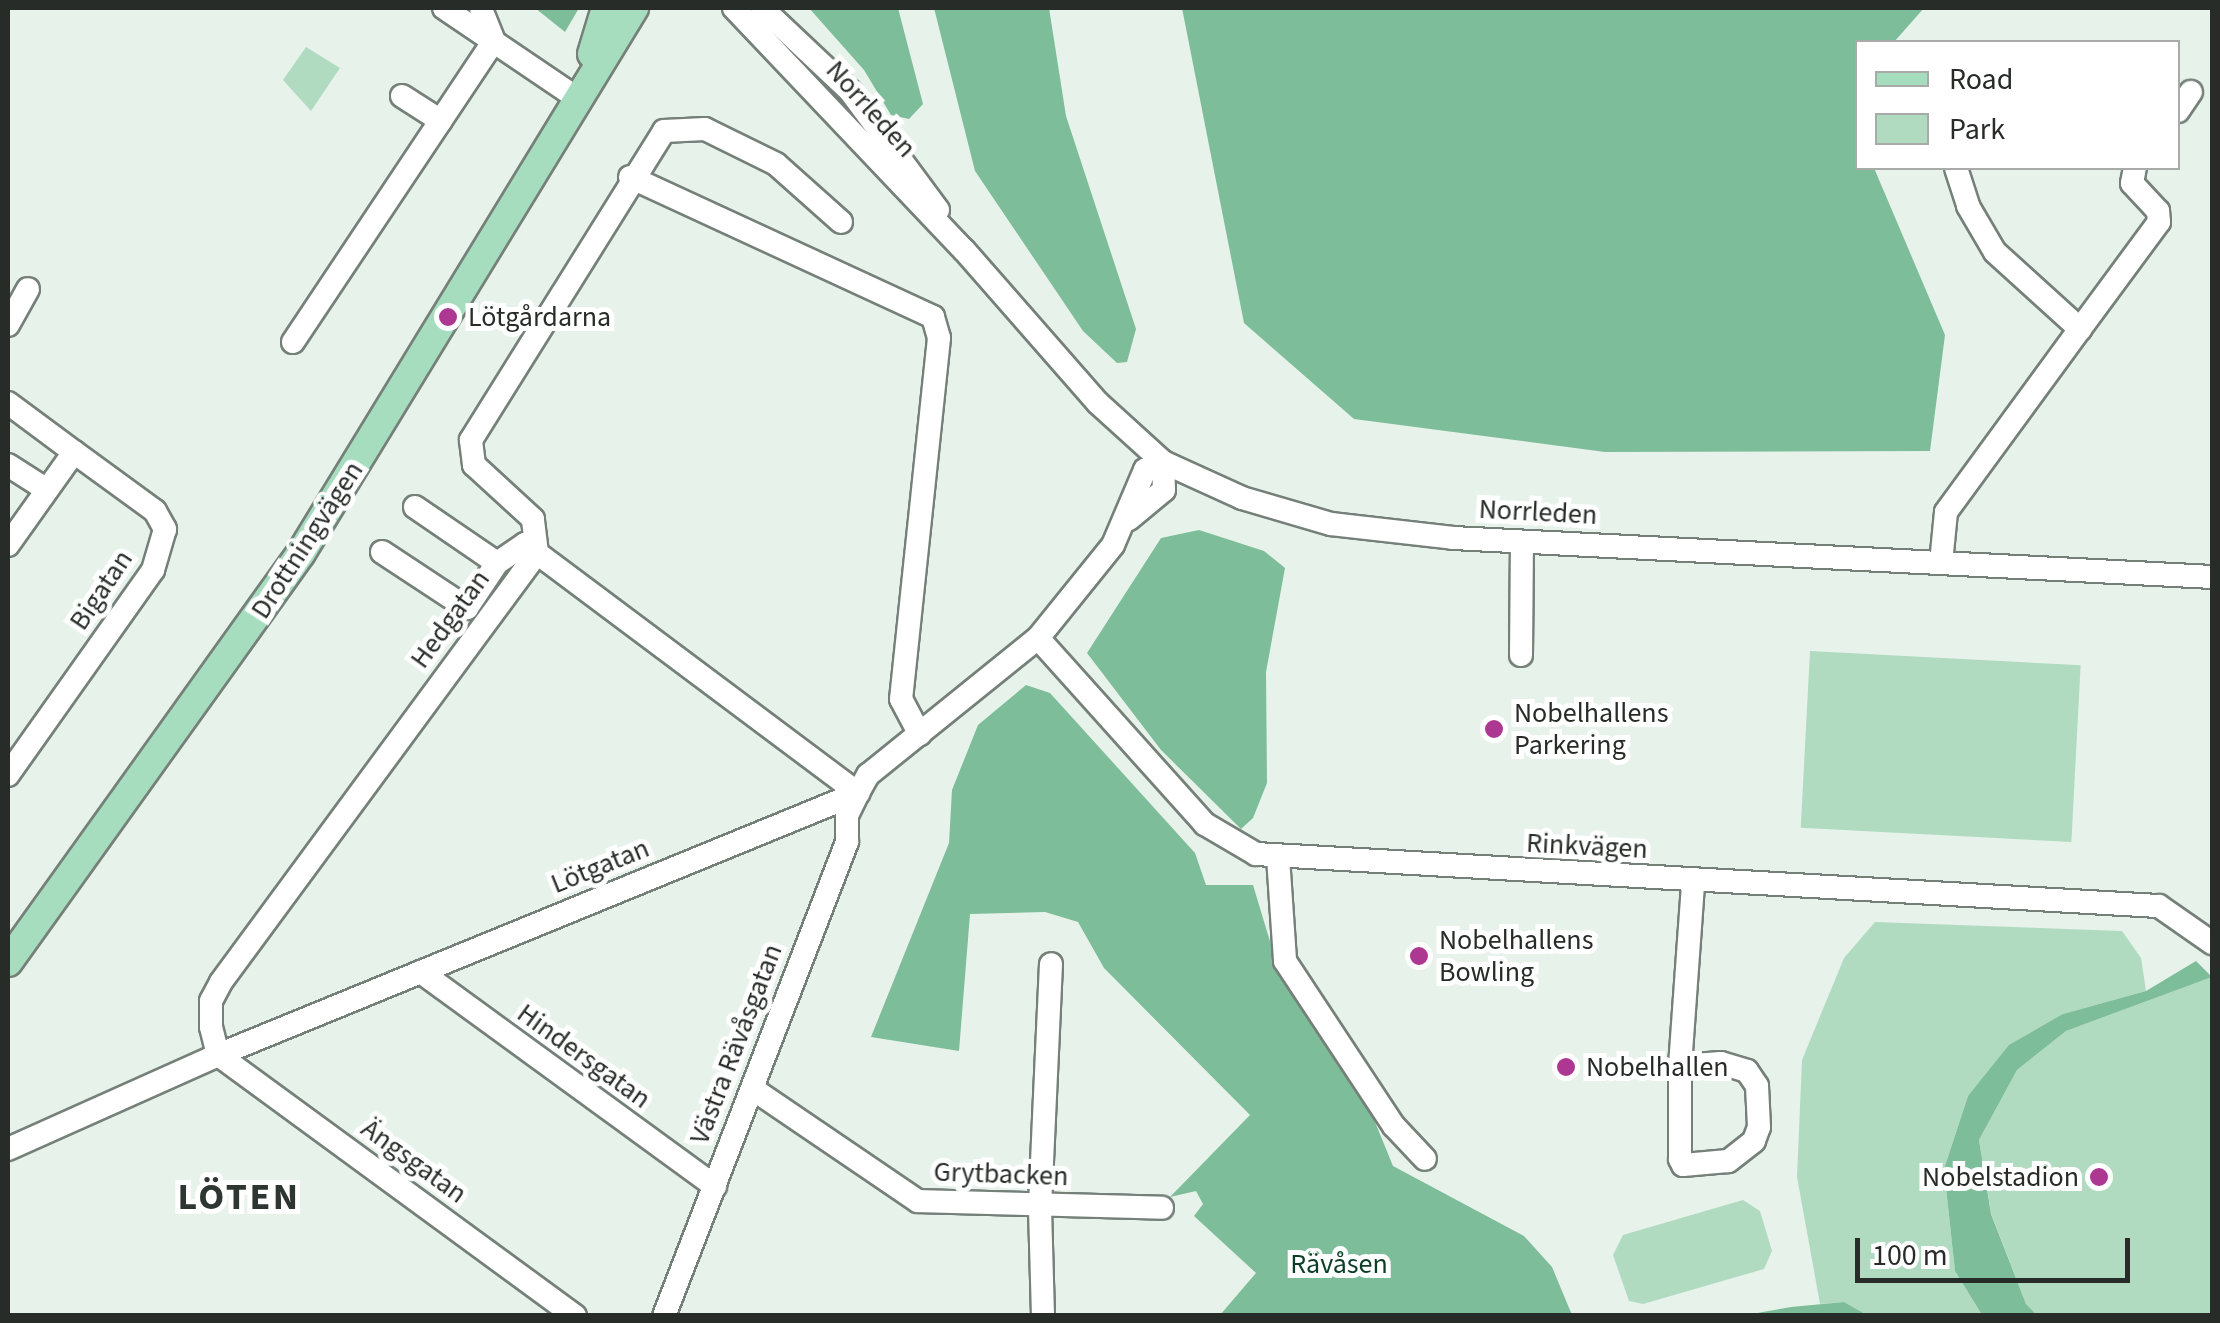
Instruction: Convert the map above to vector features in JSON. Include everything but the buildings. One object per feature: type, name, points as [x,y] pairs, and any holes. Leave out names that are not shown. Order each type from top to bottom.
[{"type":"main road","name":"Drottningvägen","points":[[578,98],[606,8]]},
{"type":"main road","name":"Drottningvägen","points":[[8,962],[301,553],[634,8]]},
{"type":"street","points":[[444,8],[578,98]]},
{"type":"street","points":[[481,8],[494,41]]},
{"type":"street","name":"Norrleden","points":[[734,8],[964,250],[1098,403],[1163,462],[1291,516],[1373,531],[1522,542],[2212,577]]},
{"type":"street","name":"Norrleden","points":[[762,8],[881,128],[964,250]]},
{"type":"street","points":[[293,342],[494,41]]},
{"type":"street","points":[[402,96],[441,121]]},
{"type":"street","points":[[537,553],[533,519],[474,465],[470,440],[630,178],[664,131],[688,126],[776,164],[841,222]]},
{"type":"street","points":[[1957,170],[1968,206],[1995,252],[2080,330]]},
{"type":"street","points":[[1940,563],[1946,512],[2159,222],[2158,212],[2132,183],[2135,170]]},
{"type":"street","points":[[630,178],[933,317],[940,338],[901,699],[920,734]]},
{"type":"street","points":[[8,326],[28,289]]},
{"type":"street","name":"Bigatan","points":[[8,403],[155,511],[164,548],[8,775]]},
{"type":"street","points":[[8,545],[74,452]]},
{"type":"street","name":"Lötgatan","points":[[8,1148],[218,1055],[858,793],[868,775],[1038,638],[1128,519],[1164,490],[1163,462]]},
{"type":"street","points":[[8,465],[47,490]]},
{"type":"street","points":[[415,507],[496,563]]},
{"type":"street","points":[[1521,656],[1522,542]]},
{"type":"street","points":[[382,552],[467,608],[496,563],[525,544],[858,793]]},
{"type":"street","name":"Hedgatan","points":[[218,1055],[211,1001],[222,982],[537,553]]},
{"type":"street","name":"Rinkvägen","points":[[1038,638],[1204,824],[1229,844],[1278,858],[2159,906],[2212,943]]},
{"type":"street","name":"Västra Rävåsgatan","points":[[664,1316],[846,842],[847,816],[858,793]]},
{"type":"street","points":[[1278,858],[1284,961],[1394,1126],[1426,1160]]},
{"type":"street","points":[[1680,1066],[1720,1063],[1747,1071],[1757,1086],[1760,1127],[1754,1141],[1728,1161],[1683,1166],[1680,1066],[1694,882]]},
{"type":"street","points":[[1043,1316],[1040,1206],[1052,964]]},
{"type":"street","name":"Hindersgatan","points":[[422,972],[715,1186]]},
{"type":"street","name":"Ängsgatan","points":[[218,1055],[576,1316]]},
{"type":"street","name":"Grytbacken","points":[[752,1089],[918,1201],[1162,1208]]},
{"type":"green space","points":[[535,8],[579,8],[565,32]]},
{"type":"green space","points":[[809,8],[898,8],[923,104],[909,119],[891,115],[864,70]]},
{"type":"green space","points":[[934,8],[1049,8],[1066,116],[1136,329],[1127,362],[1117,363],[1083,331],[975,171]]},
{"type":"green space","points":[[1182,8],[1924,8],[1896,40],[1855,40],[1855,170],[1875,170],[1945,335],[1930,451],[1605,452],[1354,419],[1244,323]]},
{"type":"green space","points":[[306,47],[340,68],[311,111],[283,80]]},
{"type":"green space","points":[[1199,530],[1264,551],[1285,568],[1266,672],[1267,783],[1253,818],[1241,829],[1161,750],[1087,653],[1161,538]]},
{"type":"green space","points":[[1810,651],[2081,665],[2071,842],[1801,828]]},
{"type":"green space","name":"Rävåsen","points":[[1026,685],[1050,693],[1195,853],[1206,885],[1253,885],[1275,958],[1357,1078],[1393,1166],[1524,1236],[1552,1267],[1572,1315],[1220,1315],[1256,1273],[1194,1216],[1203,1204],[1196,1191],[1170,1197],[1250,1115],[1104,968],[1078,922],[1045,912],[970,914],[959,1051],[871,1037],[949,843],[952,790],[978,725]]},
{"type":"green space","points":[[1875,922],[2122,931],[2141,958],[2146,991],[2063,1014],[1968,1096],[1944,1169],[1955,1271],[1982,1315],[1867,1315],[1844,1302],[1820,1304],[1797,1177],[1802,1060],[1844,958]]},
{"type":"green space","points":[[2196,961],[2212,977],[2066,1031],[2017,1070],[1979,1140],[1991,1214],[2026,1304],[2037,1315],[1982,1315],[1955,1271],[1944,1169],[1968,1096],[2009,1045],[2063,1014],[2146,991]]},
{"type":"green space","name":"Nobelstadion","points":[[2212,977],[2212,1315],[2037,1315],[2026,1304],[1991,1213],[1979,1140],[2017,1070],[2066,1031]]},
{"type":"green space","points":[[1743,1200],[1760,1211],[1772,1251],[1764,1269],[1643,1304],[1629,1301],[1613,1255],[1623,1235]]},
{"type":"green space","points":[[1844,1302],[1867,1315],[1746,1315],[1791,1307]]},
{"type":"place","name":"Lötgårdarna","points":[[448,317]]},
{"type":"place","name":"Nobelhallens Parkering","points":[[1494,729]]},
{"type":"place","name":"Nobelhallens Bowling","points":[[1419,956]]},
{"type":"place","name":"Nobelhallen","points":[[1566,1067]]},
{"type":"place","name":"Nobelstadion","points":[[2099,1177]]},
{"type":"district","name":"LÖTEN","points":[[239,1198]]}]
